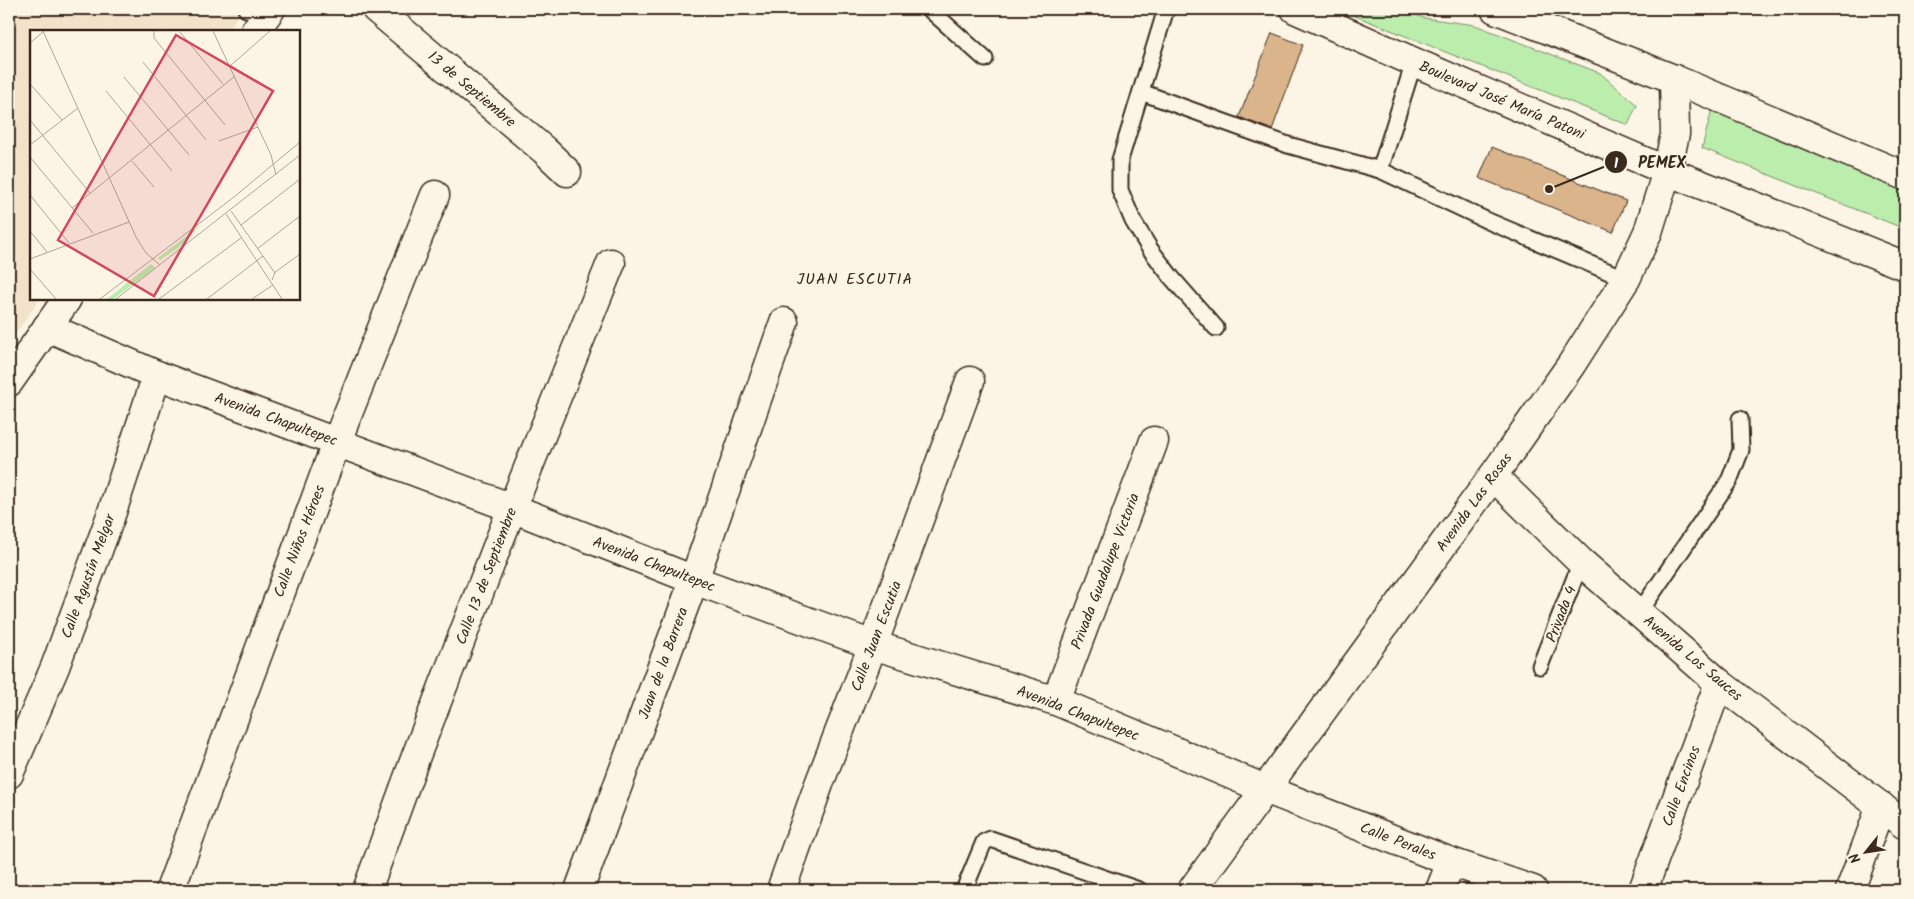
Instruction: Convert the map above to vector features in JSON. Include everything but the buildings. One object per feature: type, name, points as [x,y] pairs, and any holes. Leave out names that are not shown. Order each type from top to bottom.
[{"type":"street","name":"13 de Septiembre","points":[[376,9],[544,150],[567,172]]},
{"type":"street","name":"Boulevard José María Patoni","points":[[1295,9],[1667,171],[1905,266]]},
{"type":"street","points":[[1495,9],[1674,79],[1905,176]]},
{"type":"street","name":"Avenida Las Rosas","points":[[1192,890],[1493,476],[1571,364],[1626,280],[1648,232],[1667,171],[1674,134],[1674,79]]},
{"type":"street","name":"Calle Niños Héroes","points":[[170,890],[337,441],[435,195]]},
{"type":"street","name":"Calle 13 de Septiembre","points":[[367,890],[416,756],[512,508],[611,263]]},
{"type":"street","points":[[9,382],[66,300]]},
{"type":"street","name":"Juan de la Barrera","points":[[579,890],[694,580],[784,322]]},
{"type":"street","name":"Avenida Chapultepec","points":[[47,327],[156,374],[512,508],[694,580],[874,645],[1056,701],[1265,790]]},
{"type":"street","name":"Calle Agustín Melgar","points":[[9,774],[62,648],[110,518],[156,374]]},
{"type":"street","name":"Calle Juan Escutia","points":[[781,890],[819,784],[874,645],[970,382]]},
{"type":"street","name":"Privada Guadalupe Victoria","points":[[1056,701],[1154,441]]},
{"type":"street","name":"Avenida Los Sauces","points":[[1493,476],[1581,562],[1719,682],[1905,825]]},
{"type":"street","name":"Calle Encinos","points":[[1643,890],[1719,682]]},
{"type":"street","name":"Calle Perales","points":[[1265,790],[1451,862],[1533,890]]},
{"type":"street","points":[[1850,890],[1881,806]]},
{"type":"street","points":[[1440,890],[1451,862]]},
{"type":"lane","points":[[929,9],[985,59]]},
{"type":"lane","points":[[1166,9],[1120,160],[1120,190],[1133,220],[1150,248],[1172,278],[1216,328]]},
{"type":"lane","points":[[1380,170],[1414,62]]},
{"type":"lane","points":[[1141,92],[1288,145],[1380,170],[1488,221],[1626,280]]},
{"type":"lane","points":[[1639,613],[1730,482],[1741,450],[1740,419]]},
{"type":"lane","name":"Privada 4","points":[[1540,666],[1581,562]]},
{"type":"lane","points":[[964,890],[984,842],[991,839],[1139,890]]},
{"type":"shaded area","points":[[9,9],[243,9],[228,30],[30,30],[30,300],[39,300],[9,343]]},
{"type":"green space","points":[[1338,9],[1401,9],[1424,18],[1475,25],[1600,73],[1637,105],[1628,125]]},
{"type":"green space","points":[[1713,105],[1905,188],[1905,229],[1702,148]]},
{"type":"place","name":"PEMEX","points":[[1549,189]]},
{"type":"district","name":"JUAN ESCUTIA","points":[[855,278]]}]
